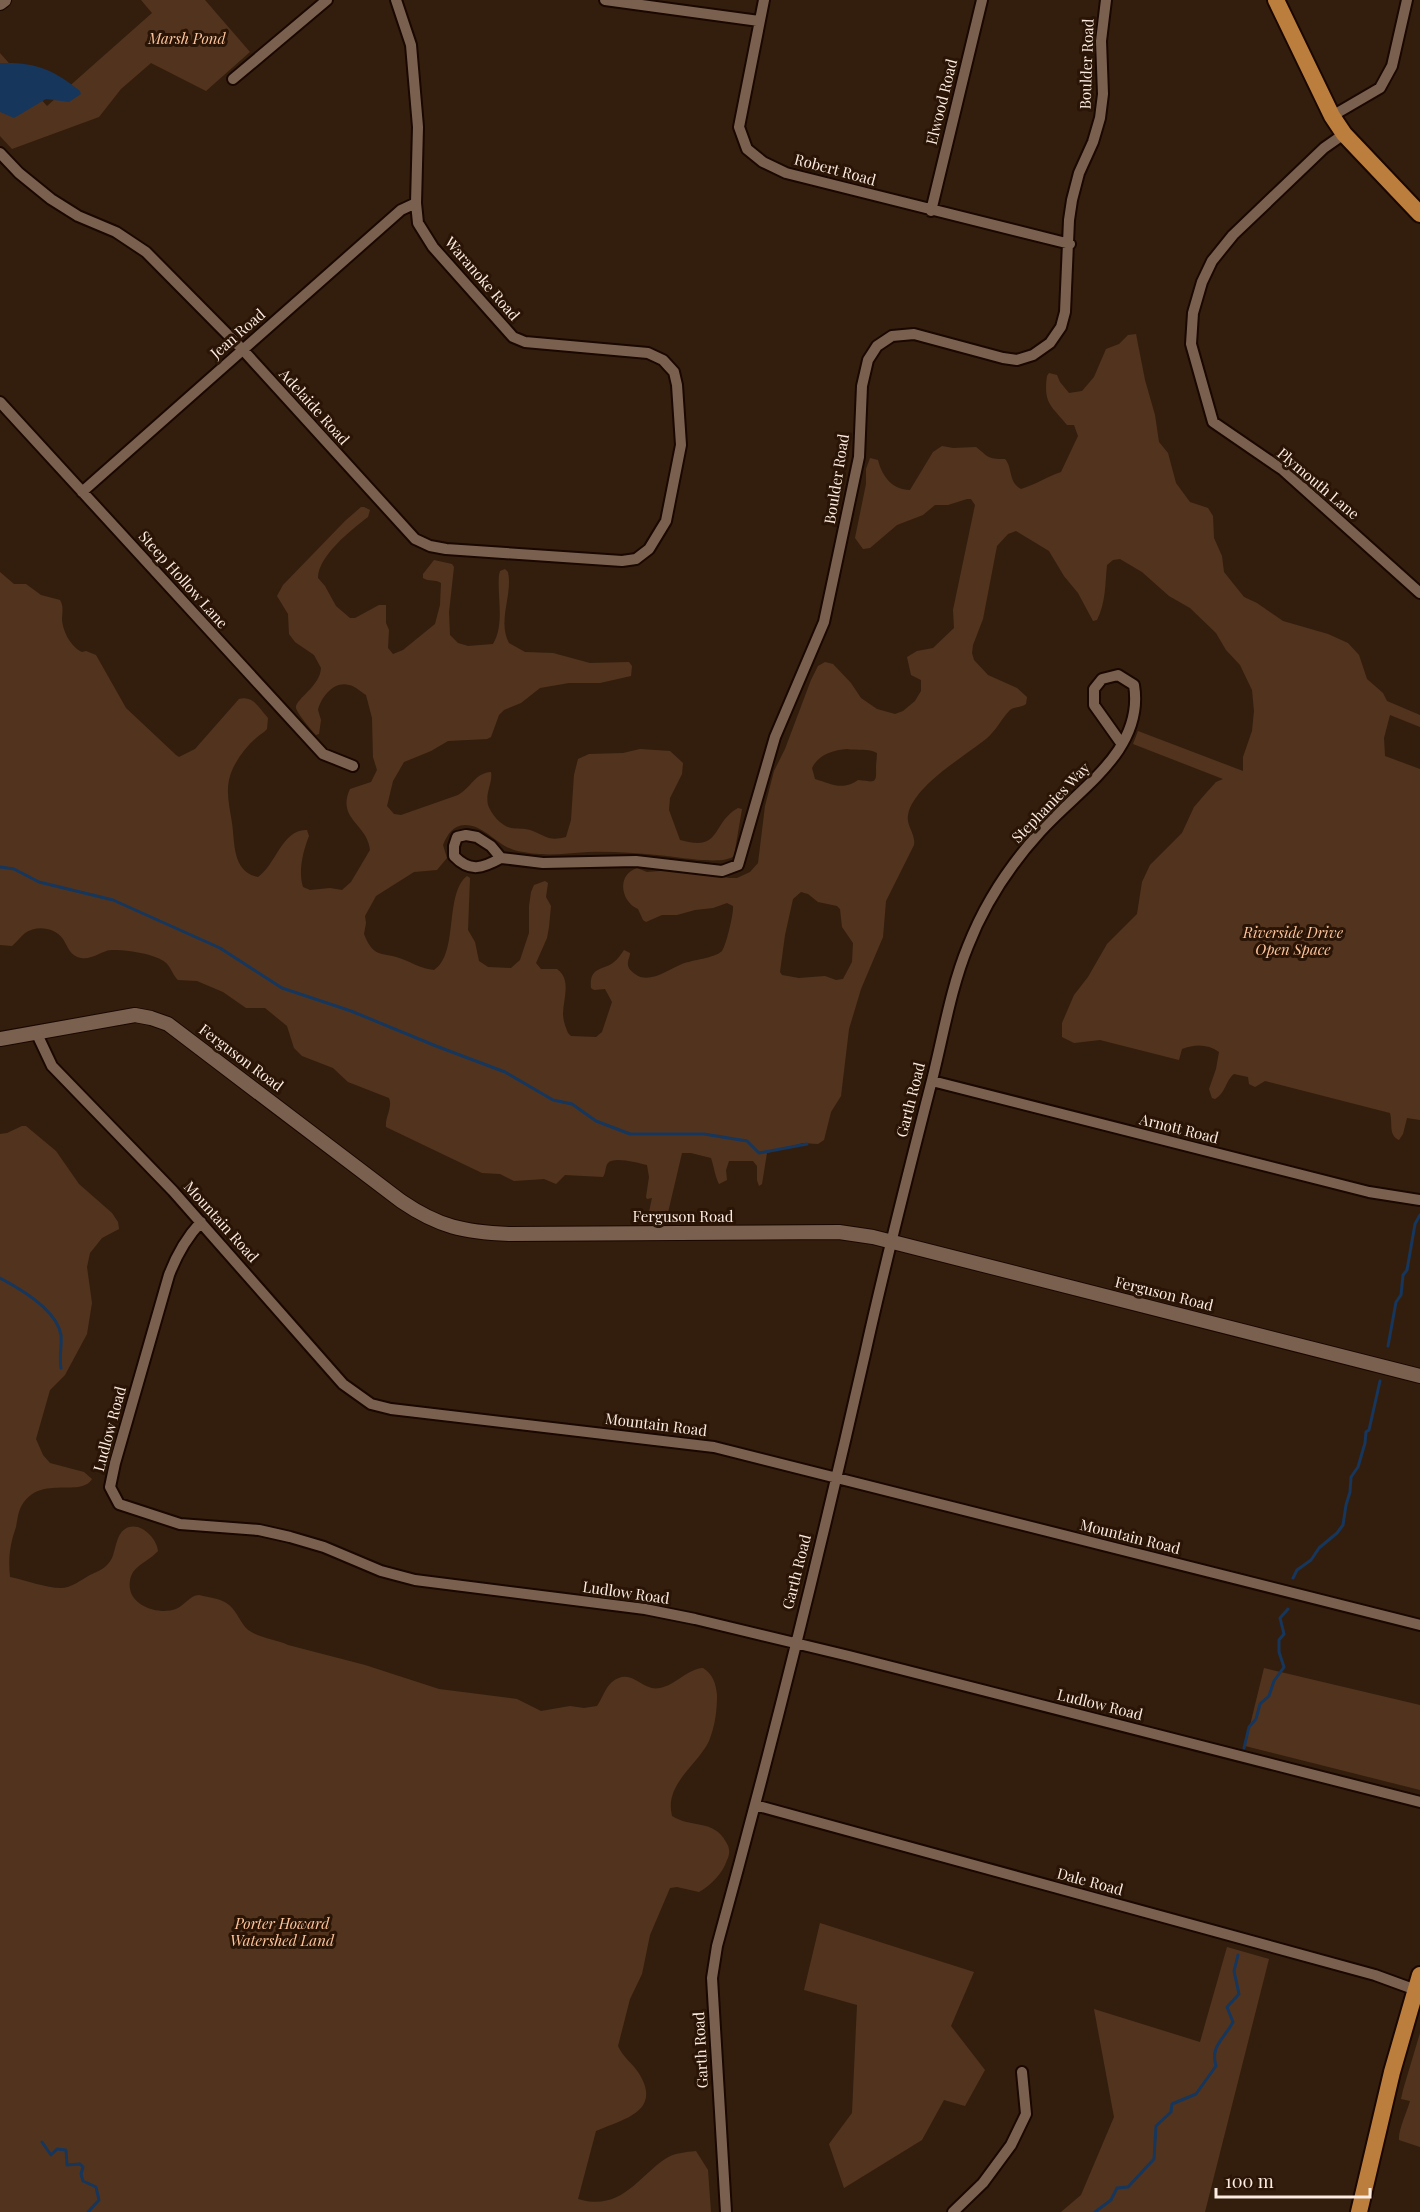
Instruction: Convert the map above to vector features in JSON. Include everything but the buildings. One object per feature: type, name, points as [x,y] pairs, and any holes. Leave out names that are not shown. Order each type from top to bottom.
[{"type":"main road","points":[[1276,0],[1332,116],[1344,135],[1420,214]]},
{"type":"main road","points":[[1359,2212],[1392,2072],[1417,1994]]},
{"type":"street","points":[[0,3],[4,0]]},
{"type":"street","points":[[233,78],[327,0]]},
{"type":"street","name":"Waranoke Road","points":[[396,0],[411,45],[418,127],[416,203],[418,223],[433,246],[513,337],[525,342],[648,353],[663,360],[674,372],[681,445],[666,521],[649,549]]},
{"type":"street","points":[[605,0],[759,21]]},
{"type":"street","name":"Robert Road","points":[[764,0],[739,127],[747,149],[763,162],[786,173],[1070,244]]},
{"type":"street","name":"Elwood Road","points":[[931,211],[982,0]]},
{"type":"street","name":"Boulder Road","points":[[501,858],[543,863],[636,861],[722,871],[738,865],[775,737],[824,622],[859,457],[862,386],[868,360],[877,346],[892,336],[914,334],[1017,360],[1033,355],[1050,343],[1061,327],[1065,312],[1072,200],[1100,118],[1103,94],[1101,41],[1106,0]]},
{"type":"street","points":[[1332,116],[1380,88],[1392,66],[1407,0]]},
{"type":"street","name":"Plymouth Lane","points":[[1344,135],[1324,148],[1241,227],[1212,261],[1202,282],[1193,313],[1191,344],[1213,422],[1283,470],[1420,592]]},
{"type":"street","name":"Adelaide Road","points":[[0,153],[51,199],[78,216],[116,232],[146,252],[243,350],[414,539],[430,546],[446,549],[622,561],[636,559],[649,549]]},
{"type":"street","name":"Jean Road","points":[[82,492],[401,210],[416,203]]},
{"type":"street","name":"Steep Hollow Lane","points":[[0,402],[323,754],[353,766]]},
{"type":"street","name":"Stephanies Way","points":[[968,947],[989,903],[1019,856],[1041,830],[1110,764],[1121,743],[1132,722],[1137,703],[1134,685],[1118,675],[1102,679],[1094,689],[1094,705],[1121,743]]},
{"type":"street","name":"Garth Road","points":[[726,2212],[712,1978],[717,1946],[837,1478],[890,1241],[955,983],[968,947]]},
{"type":"street","name":"Ferguson Road","points":[[0,1039],[135,1015],[151,1017],[168,1024],[401,1201],[422,1215],[451,1228],[478,1233],[509,1234],[839,1232],[890,1241],[1420,1376]]},
{"type":"street","name":"Mountain Road","points":[[36,1032],[52,1066],[140,1155],[343,1384],[371,1404],[391,1409],[714,1447],[1420,1625]]},
{"type":"street","name":"Arnott Road","points":[[932,1081],[1368,1192],[1420,1200]]},
{"type":"street","name":"Ludlow Road","points":[[201,1222],[187,1237],[177,1253],[169,1275],[115,1463],[110,1487],[118,1504],[180,1524],[259,1530],[290,1537],[324,1547],[381,1571],[415,1580],[645,1609],[795,1643],[1420,1802]]},
{"type":"street","name":"Dale Road","points":[[754,1805],[1365,1973],[1417,1994]]},
{"type":"street","points":[[953,2212],[983,2183],[1011,2145],[1026,2114],[1022,2072]]},
{"type":"green space","name":"Marsh Pond","points":[[141,0],[205,0],[250,52],[206,91],[151,63],[121,89],[99,117],[12,149],[0,136],[0,53],[47,106],[152,13]]},
{"type":"green space","name":"Riverside Drive Open Space","points":[[1136,334],[1159,442],[1168,453],[1176,483],[1190,502],[1208,508],[1213,516],[1214,538],[1222,556],[1224,572],[1244,597],[1283,621],[1328,634],[1348,643],[1359,655],[1367,679],[1383,693],[1387,701],[1420,715],[1420,727],[1390,715],[1384,738],[1385,756],[1420,769],[1420,1120],[1407,1118],[1399,1140],[1392,1132],[1390,1113],[1265,1081],[1255,1087],[1249,1084],[1248,1077],[1234,1074],[1221,1094],[1215,1099],[1212,1098],[1209,1089],[1219,1052],[1210,1047],[1192,1046],[1182,1049],[1179,1060],[1100,1040],[1074,1043],[1062,1037],[1062,1023],[1074,995],[1088,977],[1107,944],[1137,914],[1142,882],[1150,865],[1182,833],[1194,807],[1216,782],[1223,779],[1133,744],[1138,731],[1243,771],[1243,757],[1252,731],[1254,711],[1252,690],[1240,665],[1226,650],[1216,633],[1190,608],[1169,596],[1142,572],[1120,559],[1113,560],[1107,565],[1102,606],[1097,620],[1093,621],[1078,593],[1064,576],[1049,551],[1016,531],[1008,534],[997,546],[983,619],[972,653],[974,660],[988,675],[1017,688],[1027,697],[1026,704],[1010,710],[990,736],[941,772],[919,793],[912,804],[908,823],[914,837],[914,845],[886,901],[883,937],[861,989],[849,1029],[841,1096],[831,1112],[824,1140],[818,1144],[803,1143],[767,1153],[762,1184],[759,1186],[757,1166],[753,1161],[729,1161],[726,1170],[727,1180],[719,1184],[711,1158],[682,1153],[666,1221],[647,1221],[652,1198],[647,1199],[646,1197],[649,1177],[647,1165],[615,1160],[607,1164],[603,1177],[565,1175],[556,1184],[544,1179],[514,1181],[500,1174],[482,1173],[386,1127],[389,1098],[348,1082],[333,1068],[302,1056],[294,1048],[287,1026],[265,1008],[246,1008],[223,992],[197,981],[178,980],[164,961],[150,955],[133,951],[111,950],[89,958],[77,957],[70,951],[60,935],[45,928],[29,930],[12,946],[0,945],[0,572],[14,584],[26,584],[41,595],[60,600],[63,625],[71,643],[82,652],[86,651],[96,655],[126,708],[179,757],[195,749],[239,699],[249,699],[256,704],[268,718],[267,729],[241,755],[230,775],[228,788],[236,856],[239,863],[243,869],[258,877],[291,835],[307,830],[309,836],[301,868],[303,887],[310,890],[330,888],[342,890],[351,882],[370,850],[364,834],[350,815],[347,799],[350,789],[371,782],[377,770],[373,757],[372,718],[366,695],[343,684],[329,691],[322,700],[318,710],[321,720],[319,734],[316,735],[305,722],[296,708],[297,704],[317,681],[321,668],[314,655],[295,642],[289,634],[288,614],[277,596],[283,585],[345,521],[364,507],[370,510],[368,517],[329,552],[319,570],[318,578],[336,606],[350,618],[355,618],[379,605],[386,605],[386,623],[389,630],[388,648],[393,654],[403,650],[435,624],[440,605],[441,583],[423,578],[423,574],[434,560],[452,564],[454,567],[449,612],[450,635],[458,643],[468,646],[493,644],[500,619],[499,575],[500,571],[505,569],[508,572],[509,590],[504,626],[509,643],[525,652],[553,653],[590,663],[629,662],[632,666],[631,676],[600,683],[569,683],[540,688],[521,703],[504,710],[499,715],[491,737],[448,741],[404,762],[393,781],[387,806],[394,814],[401,815],[458,795],[481,775],[491,772],[487,796],[488,805],[500,822],[507,827],[530,830],[551,838],[566,837],[571,820],[574,775],[578,759],[589,754],[623,753],[640,749],[670,751],[683,763],[682,774],[670,798],[669,810],[680,840],[694,843],[710,839],[729,814],[738,808],[742,809],[734,856],[719,860],[614,852],[533,854],[514,850],[478,828],[461,825],[451,831],[446,838],[443,845],[447,858],[437,870],[414,872],[376,896],[365,916],[364,934],[371,948],[434,970],[442,962],[446,951],[456,896],[467,876],[470,878],[468,930],[475,942],[479,961],[488,967],[511,968],[520,960],[529,933],[531,892],[534,885],[545,881],[548,883],[546,897],[551,906],[549,927],[547,938],[536,963],[541,969],[557,969],[562,973],[566,990],[563,1017],[568,1033],[571,1036],[596,1037],[602,1032],[612,1002],[605,989],[591,988],[594,972],[610,965],[624,950],[630,953],[628,964],[635,974],[646,978],[653,977],[677,966],[719,953],[724,948],[728,936],[733,906],[727,903],[677,915],[662,915],[646,922],[625,895],[624,882],[630,871],[637,868],[647,872],[673,870],[730,878],[737,878],[750,872],[758,863],[765,806],[774,771],[818,666],[825,662],[833,664],[851,683],[861,698],[877,709],[895,714],[903,711],[915,701],[921,691],[921,680],[911,675],[907,657],[917,651],[933,648],[954,628],[953,610],[975,505],[971,499],[967,499],[948,505],[935,505],[923,515],[897,525],[870,548],[863,549],[855,538],[866,484],[866,469],[870,458],[878,460],[885,477],[893,485],[910,490],[933,452],[942,446],[976,447],[988,457],[1005,459],[1014,483],[1021,489],[1061,472],[1078,436],[1074,425],[1067,425],[1050,404],[1046,393],[1047,376],[1049,373],[1057,375],[1069,393],[1082,391],[1094,377],[1106,349],[1119,344],[1128,335]],"holes":[[[847,749],[877,753],[875,780],[858,780],[842,786],[815,779],[812,768],[818,760],[831,752]],[[801,892],[808,894],[818,902],[837,906],[840,909],[842,927],[853,943],[852,962],[843,979],[836,980],[825,976],[799,978],[782,975],[780,972],[793,899]]]},
{"type":"green space","name":"Porter Howard Watershed Land","points":[[26,1126],[56,1151],[79,1184],[112,1213],[118,1222],[119,1229],[102,1238],[90,1253],[87,1267],[92,1303],[87,1334],[65,1375],[50,1390],[36,1439],[43,1455],[50,1463],[84,1472],[92,1479],[86,1485],[47,1489],[27,1498],[20,1509],[12,1539],[9,1557],[10,1577],[55,1588],[65,1588],[105,1567],[112,1558],[122,1532],[130,1527],[136,1527],[151,1536],[158,1551],[136,1569],[130,1578],[132,1595],[142,1605],[155,1610],[170,1611],[179,1608],[196,1595],[217,1599],[228,1604],[246,1628],[255,1634],[365,1665],[439,1689],[517,1699],[541,1711],[570,1706],[584,1708],[597,1706],[605,1690],[619,1678],[631,1678],[647,1686],[660,1688],[697,1669],[703,1668],[712,1676],[717,1695],[717,1707],[711,1735],[704,1750],[677,1785],[671,1805],[672,1816],[715,1830],[726,1842],[729,1856],[720,1874],[699,1892],[677,1887],[670,1888],[650,1935],[642,1974],[630,1999],[618,2046],[638,2072],[645,2086],[646,2096],[643,2105],[628,2118],[596,2131],[578,2199],[593,2202],[617,2197],[628,2191],[665,2159],[676,2154],[696,2151],[708,2170],[711,2212],[0,2212],[0,1134]]},
{"type":"green space","points":[[1264,1668],[1420,1705],[1420,1790],[1245,1746]]},
{"type":"green space","points":[[820,1923],[974,1972],[951,2026],[985,2070],[965,2106],[944,2100],[922,2140],[844,2188],[829,2144],[852,2113],[857,2005],[804,1990]]},
{"type":"green space","points":[[1227,1947],[1269,1959],[1205,2212],[1061,2212],[1081,2195],[1114,2117],[1094,2009],[1200,2042]]},
{"type":"green space","points":[[1420,2033],[1420,2147],[1399,2140],[1399,2136],[1410,2101],[1401,2099]]},
{"type":"water","points":[[0,63],[43,68],[61,77],[81,94],[69,102],[46,99],[14,118],[0,112]]},
{"type":"waterway","points":[[0,867],[14,869],[39,882],[113,900],[220,948],[282,988],[351,1011],[505,1072],[553,1100],[572,1104],[596,1121],[630,1134],[704,1134],[747,1141],[759,1153],[807,1144]]},
{"type":"waterway","points":[[1388,1346],[1396,1302],[1401,1295],[1403,1275],[1407,1270],[1415,1224],[1420,1215]]},
{"type":"waterway","points":[[0,1278],[37,1301],[53,1317],[61,1335],[61,1368]]},
{"type":"waterway","points":[[1293,1578],[1297,1570],[1311,1560],[1319,1548],[1343,1525],[1351,1477],[1358,1467],[1380,1381]]},
{"type":"waterway","points":[[1244,1748],[1249,1727],[1256,1719],[1260,1704],[1269,1696],[1274,1681],[1284,1667],[1279,1652],[1279,1640],[1284,1634],[1280,1618],[1288,1609]]},
{"type":"waterway","points":[[1095,2212],[1111,2200],[1117,2188],[1128,2187],[1154,2159],[1156,2126],[1171,2112],[1172,2104],[1196,2094],[1216,2066],[1216,2048],[1233,2022],[1227,2007],[1239,1994],[1234,1971],[1238,1955]]},
{"type":"waterway","points":[[42,2142],[51,2155],[57,2149],[66,2150],[67,2165],[80,2164],[83,2167],[81,2174],[83,2181],[96,2187],[99,2200],[88,2212]]}]
